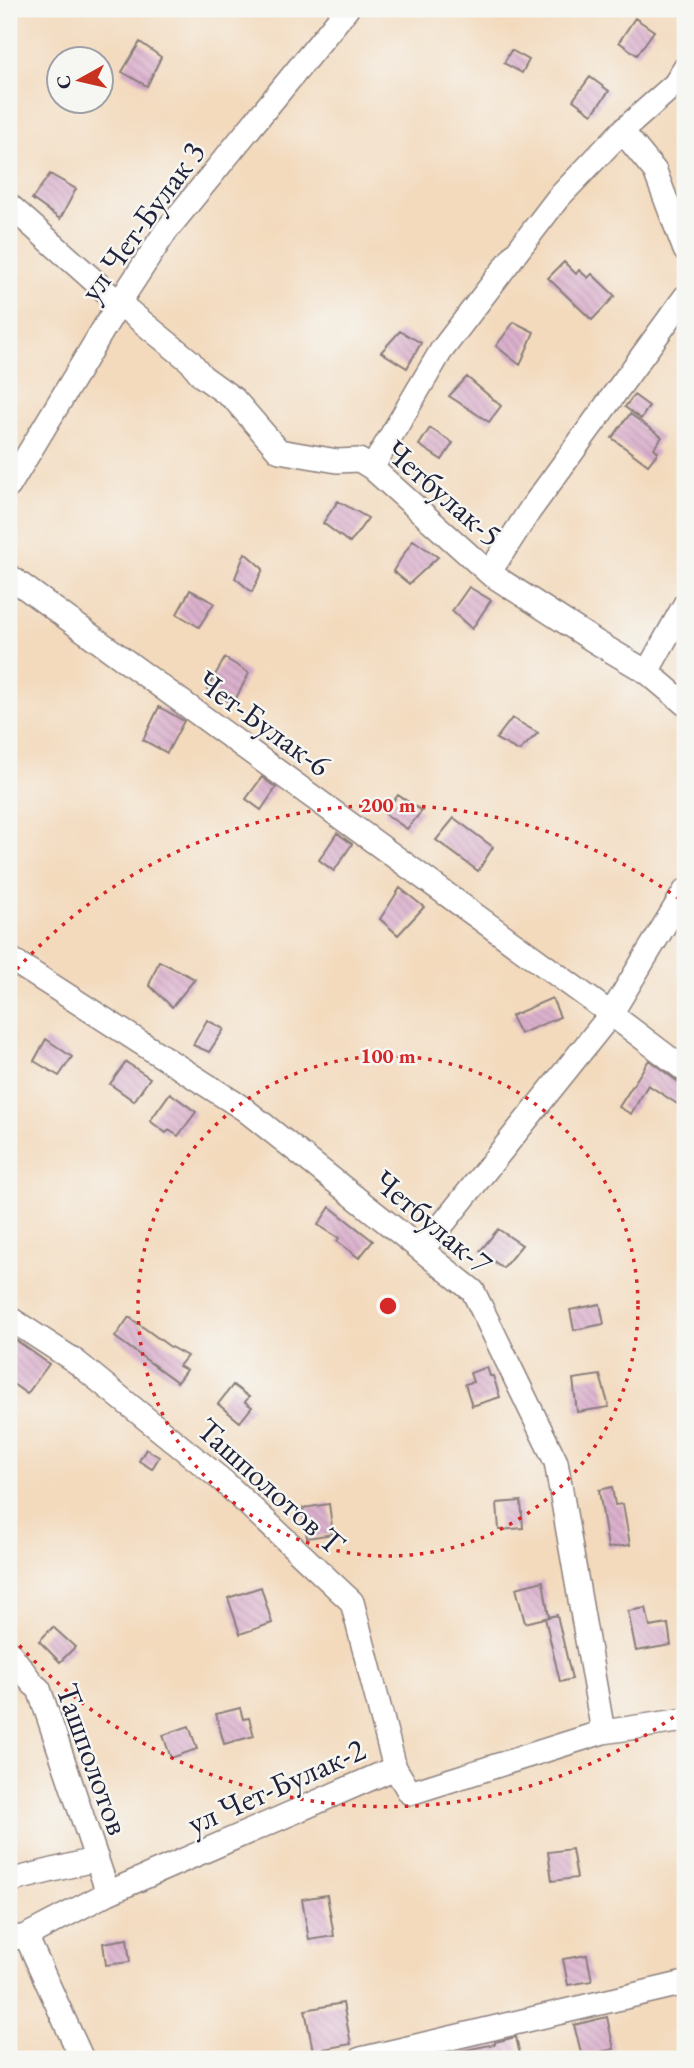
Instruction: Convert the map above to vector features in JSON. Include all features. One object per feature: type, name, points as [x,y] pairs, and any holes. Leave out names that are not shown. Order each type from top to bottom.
[{"type":"street","name":"ул Чет-Булак 3","points":[[9,486],[119,303],[166,231],[347,9]]},
{"type":"street","points":[[372,468],[441,351],[558,198],[622,131],[675,84],[685,68]]},
{"type":"street","points":[[622,131],[655,171],[685,250]]},
{"type":"street","name":"Четбулак-5","points":[[9,205],[119,303],[190,361],[202,376],[234,399],[279,451],[337,461],[359,460],[372,468],[489,573],[647,672],[685,704]]},
{"type":"street","points":[[489,573],[530,510],[685,297]]},
{"type":"street","name":"Чет-Булак-6","points":[[9,576],[685,1070]]},
{"type":"street","points":[[647,672],[685,604]]},
{"type":"street","points":[[422,1250],[611,1014],[685,891]]},
{"type":"street","name":"Четбулак-7","points":[[9,958],[244,1109],[473,1291],[556,1462],[603,1732]]},
{"type":"street","name":"Ташполотов Т","points":[[9,1318],[75,1361],[223,1481],[352,1602],[396,1768]]},
{"type":"street","name":"Ташполотов","points":[[9,1652],[39,1689],[108,1893]]},
{"type":"street","name":"ул Чет-Булак-2","points":[[18,1937],[108,1893],[396,1768],[410,1793],[603,1732],[685,1720]]},
{"type":"street","points":[[9,1881],[97,1859]]},
{"type":"street","points":[[18,1937],[82,2059]]},
{"type":"street","points":[[361,2059],[685,1983]]},
{"type":"building","points":[[635,18],[654,31],[637,55],[619,42]]},
{"type":"building","points":[[140,42],[161,57],[147,86],[122,72]]},
{"type":"building","points":[[511,50],[529,60],[522,73],[504,63]]},
{"type":"building","points":[[590,77],[609,91],[592,114],[573,100]]},
{"type":"building","points":[[50,174],[76,189],[60,219],[32,199]]},
{"type":"building","points":[[564,262],[576,274],[579,270],[588,278],[592,274],[615,296],[592,320],[548,278]]},
{"type":"building","points":[[514,322],[534,332],[520,365],[496,346]]},
{"type":"building","points":[[400,331],[421,343],[407,368],[381,352]]},
{"type":"building","points":[[467,377],[501,406],[489,422],[449,396]]},
{"type":"building","points":[[634,395],[649,406],[641,419],[625,407]]},
{"type":"building","points":[[630,414],[662,437],[654,448],[658,452],[648,465],[612,438]]},
{"type":"building","points":[[430,428],[453,443],[442,460],[419,445]]},
{"type":"building","points":[[338,501],[368,518],[350,543],[323,523]]},
{"type":"building","points":[[413,540],[438,557],[409,584],[393,571]]},
{"type":"building","points":[[245,553],[263,569],[252,592],[235,578]]},
{"type":"building","points":[[469,587],[491,600],[472,629],[452,611]]},
{"type":"building","points":[[190,590],[214,603],[199,627],[177,614]]},
{"type":"building","points":[[225,658],[249,673],[233,704],[207,689]]},
{"type":"building","points":[[159,707],[184,721],[167,753],[143,740]]},
{"type":"building","points":[[512,718],[538,733],[519,751],[496,739]]},
{"type":"building","points":[[262,777],[276,788],[261,810],[246,799]]},
{"type":"building","points":[[398,795],[422,811],[407,829],[384,813]]},
{"type":"building","points":[[454,818],[493,847],[478,871],[436,840]]},
{"type":"building","points":[[337,833],[352,844],[334,871],[319,860]]},
{"type":"building","points":[[400,888],[424,907],[398,935],[380,919]]},
{"type":"building","points":[[159,961],[195,979],[172,1007],[149,985]]},
{"type":"building","points":[[552,998],[560,1017],[520,1034],[511,1016]]},
{"type":"building","points":[[207,1020],[224,1029],[209,1052],[193,1045]]},
{"type":"building","points":[[46,1039],[72,1057],[59,1076],[34,1061]]},
{"type":"building","points":[[649,1060],[685,1084],[685,1109],[648,1085],[631,1114],[619,1107]]},
{"type":"building","points":[[126,1062],[150,1078],[134,1101],[110,1084]]},
{"type":"building","points":[[170,1093],[196,1112],[178,1136],[169,1130],[166,1133],[150,1121]]},
{"type":"building","points":[[330,1207],[373,1241],[359,1258],[337,1241],[339,1238],[318,1225]]},
{"type":"building","points":[[498,1229],[522,1245],[503,1268],[480,1251]]},
{"type":"building","points":[[600,1304],[604,1324],[574,1330],[570,1310]]},
{"type":"building","points":[[129,1317],[187,1356],[179,1366],[186,1370],[177,1382],[115,1337]]},
{"type":"building","points":[[9,1335],[49,1364],[27,1394],[9,1381]]},
{"type":"building","points":[[487,1367],[500,1397],[472,1406],[465,1384],[473,1382],[470,1373]]},
{"type":"building","points":[[600,1375],[609,1407],[577,1412],[573,1379]]},
{"type":"building","points":[[233,1385],[249,1397],[245,1402],[252,1407],[240,1422],[218,1404]]},
{"type":"building","points":[[146,1449],[159,1457],[152,1469],[139,1461]]},
{"type":"building","points":[[612,1487],[615,1505],[623,1504],[630,1545],[608,1548],[599,1490]]},
{"type":"building","points":[[521,1501],[523,1528],[499,1530],[497,1503]]},
{"type":"building","points":[[329,1504],[333,1534],[307,1538],[303,1508]]},
{"type":"building","points":[[543,1581],[549,1617],[525,1623],[516,1588]]},
{"type":"building","points":[[261,1587],[272,1623],[240,1634],[228,1598]]},
{"type":"building","points":[[646,1608],[650,1627],[668,1624],[671,1645],[636,1651],[628,1611]]},
{"type":"building","points":[[557,1615],[572,1679],[560,1682],[545,1618]]},
{"type":"building","points":[[53,1627],[75,1647],[60,1662],[39,1641]]},
{"type":"building","points":[[240,1708],[243,1719],[249,1718],[254,1736],[224,1744],[216,1714]]},
{"type":"building","points":[[189,1726],[197,1749],[171,1758],[163,1735]]},
{"type":"building","points":[[572,1849],[577,1878],[552,1881],[548,1852]]},
{"type":"building","points":[[327,1895],[334,1936],[309,1940],[302,1899]]},
{"type":"building","points":[[127,1939],[130,1962],[106,1965],[103,1943]]},
{"type":"building","points":[[587,1955],[592,1981],[568,1985],[563,1959]]},
{"type":"building","points":[[343,2003],[351,2044],[313,2051],[305,2010]]},
{"type":"building","points":[[607,2017],[614,2049],[582,2056],[574,2025]]},
{"type":"building","points":[[516,2037],[521,2059],[452,2059],[451,2053]]}]
